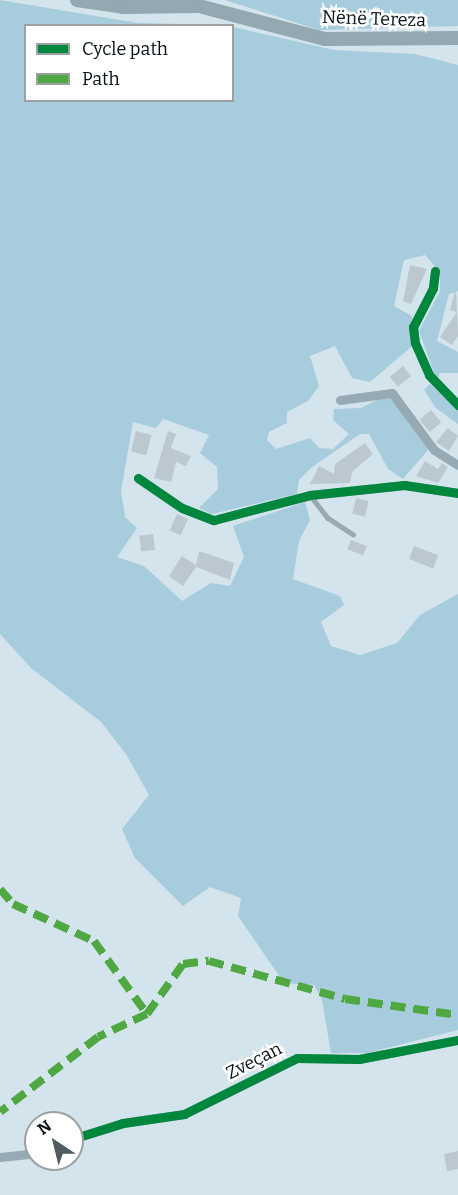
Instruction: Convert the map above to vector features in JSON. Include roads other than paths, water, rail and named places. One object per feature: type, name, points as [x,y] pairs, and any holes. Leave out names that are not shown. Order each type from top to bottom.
[{"type":"main road","name":"Nënë Tereza","points":[[76,0],[124,7],[199,6],[325,39],[458,38]]},
{"type":"street","points":[[435,271],[433,288],[413,327],[416,343],[429,375],[458,405]]},
{"type":"street","points":[[340,400],[392,393],[434,450],[458,465]]},
{"type":"street","points":[[138,478],[205,519],[222,519],[310,495],[404,485],[458,493]]},
{"type":"street","name":"Zveçan","points":[[84,1135],[114,1125],[184,1114],[297,1058],[359,1059],[458,1040]]},
{"type":"street","points":[[0,1157],[24,1154]]},
{"type":"lane","points":[[310,495],[328,518],[353,534]]}]
